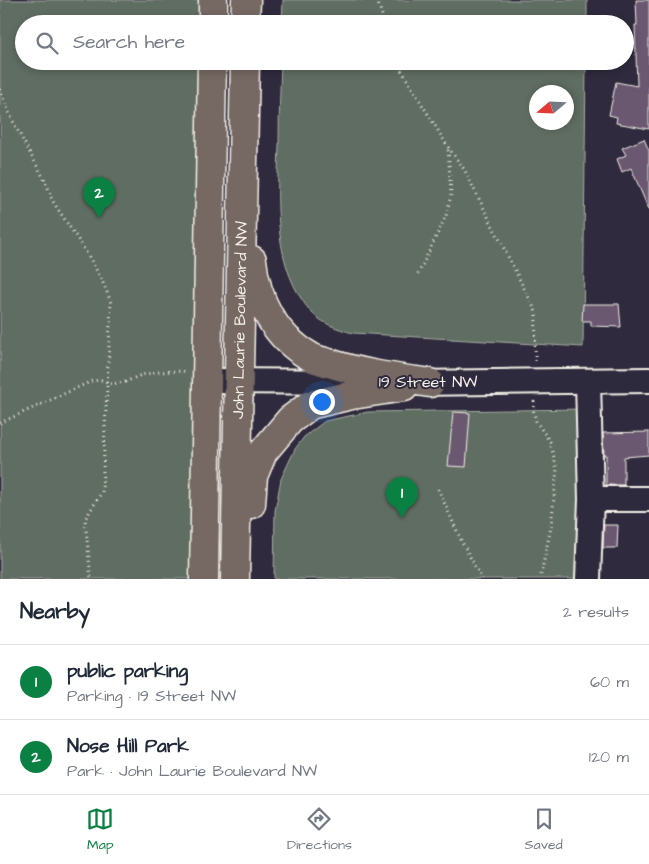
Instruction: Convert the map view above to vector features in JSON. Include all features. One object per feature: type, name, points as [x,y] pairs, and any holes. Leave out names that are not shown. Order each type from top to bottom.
[{"type":"main road","points":[[213,0],[213,15]]},
{"type":"main road","points":[[245,15],[246,0]]},
{"type":"main road","name":"John Laurie Boulevard NW","points":[[204,579],[212,70]]},
{"type":"main road","name":"John Laurie Boulevard NW","points":[[234,579],[245,70]]},
{"type":"main road","points":[[243,160],[254,280],[262,303],[273,324],[292,343],[312,357],[354,371],[430,383]]},
{"type":"main road","points":[[247,579],[252,476],[263,452],[290,420],[310,405],[352,395],[430,383]]},
{"type":"street","name":"19 Street NW","points":[[206,381],[430,383],[649,380]]},
{"type":"street","points":[[588,381],[591,499],[588,579]]},
{"type":"street","points":[[591,499],[649,499]]},
{"type":"path","points":[[377,0],[382,15]]},
{"type":"path","points":[[401,70],[448,148],[464,169],[536,312],[535,365]]},
{"type":"path","points":[[0,89],[6,108],[47,184],[53,200],[104,282],[111,303],[102,492],[85,519],[91,579]]},
{"type":"path","points":[[418,274],[446,216],[451,195],[448,148]]},
{"type":"path","points":[[0,423],[92,381],[101,380],[107,383],[126,382],[141,375],[183,371],[206,381]]},
{"type":"path","points":[[533,409],[536,421],[550,442],[557,469],[551,527],[540,579]]},
{"type":"path","points":[[438,489],[462,542],[482,579]]},
{"type":"green space","points":[[0,0],[202,0],[201,15],[15,15],[15,70],[200,70],[195,579],[0,579]]},
{"type":"green space","points":[[283,0],[587,0],[587,15],[282,15]]},
{"type":"green space","points":[[281,70],[586,70],[583,347],[353,333],[331,326],[312,313],[299,295],[290,276],[283,255],[278,211]]},
{"type":"green space","points":[[586,409],[582,579],[274,579],[275,511],[281,479],[295,449],[304,437],[325,421],[368,412]]},
{"type":"building","points":[[636,0],[649,0],[649,129],[616,123],[617,117],[609,115],[616,82],[637,86]]},
{"type":"building","points":[[644,139],[649,151],[649,210],[631,168],[622,172],[617,159],[626,155],[622,148]]},
{"type":"building","points":[[583,304],[619,304],[621,327],[591,326],[591,321],[582,321]]},
{"type":"building","points":[[453,412],[470,413],[466,467],[448,466]]},
{"type":"building","points":[[649,432],[649,455],[624,457],[624,485],[606,485],[606,455],[604,455],[603,433]]},
{"type":"building","points":[[604,525],[618,525],[617,548],[603,548]]},
{"type":"place","name":"Nose Hill Park","points":[[99,218]]},
{"type":"place","name":"public parking","points":[[402,518]]}]
